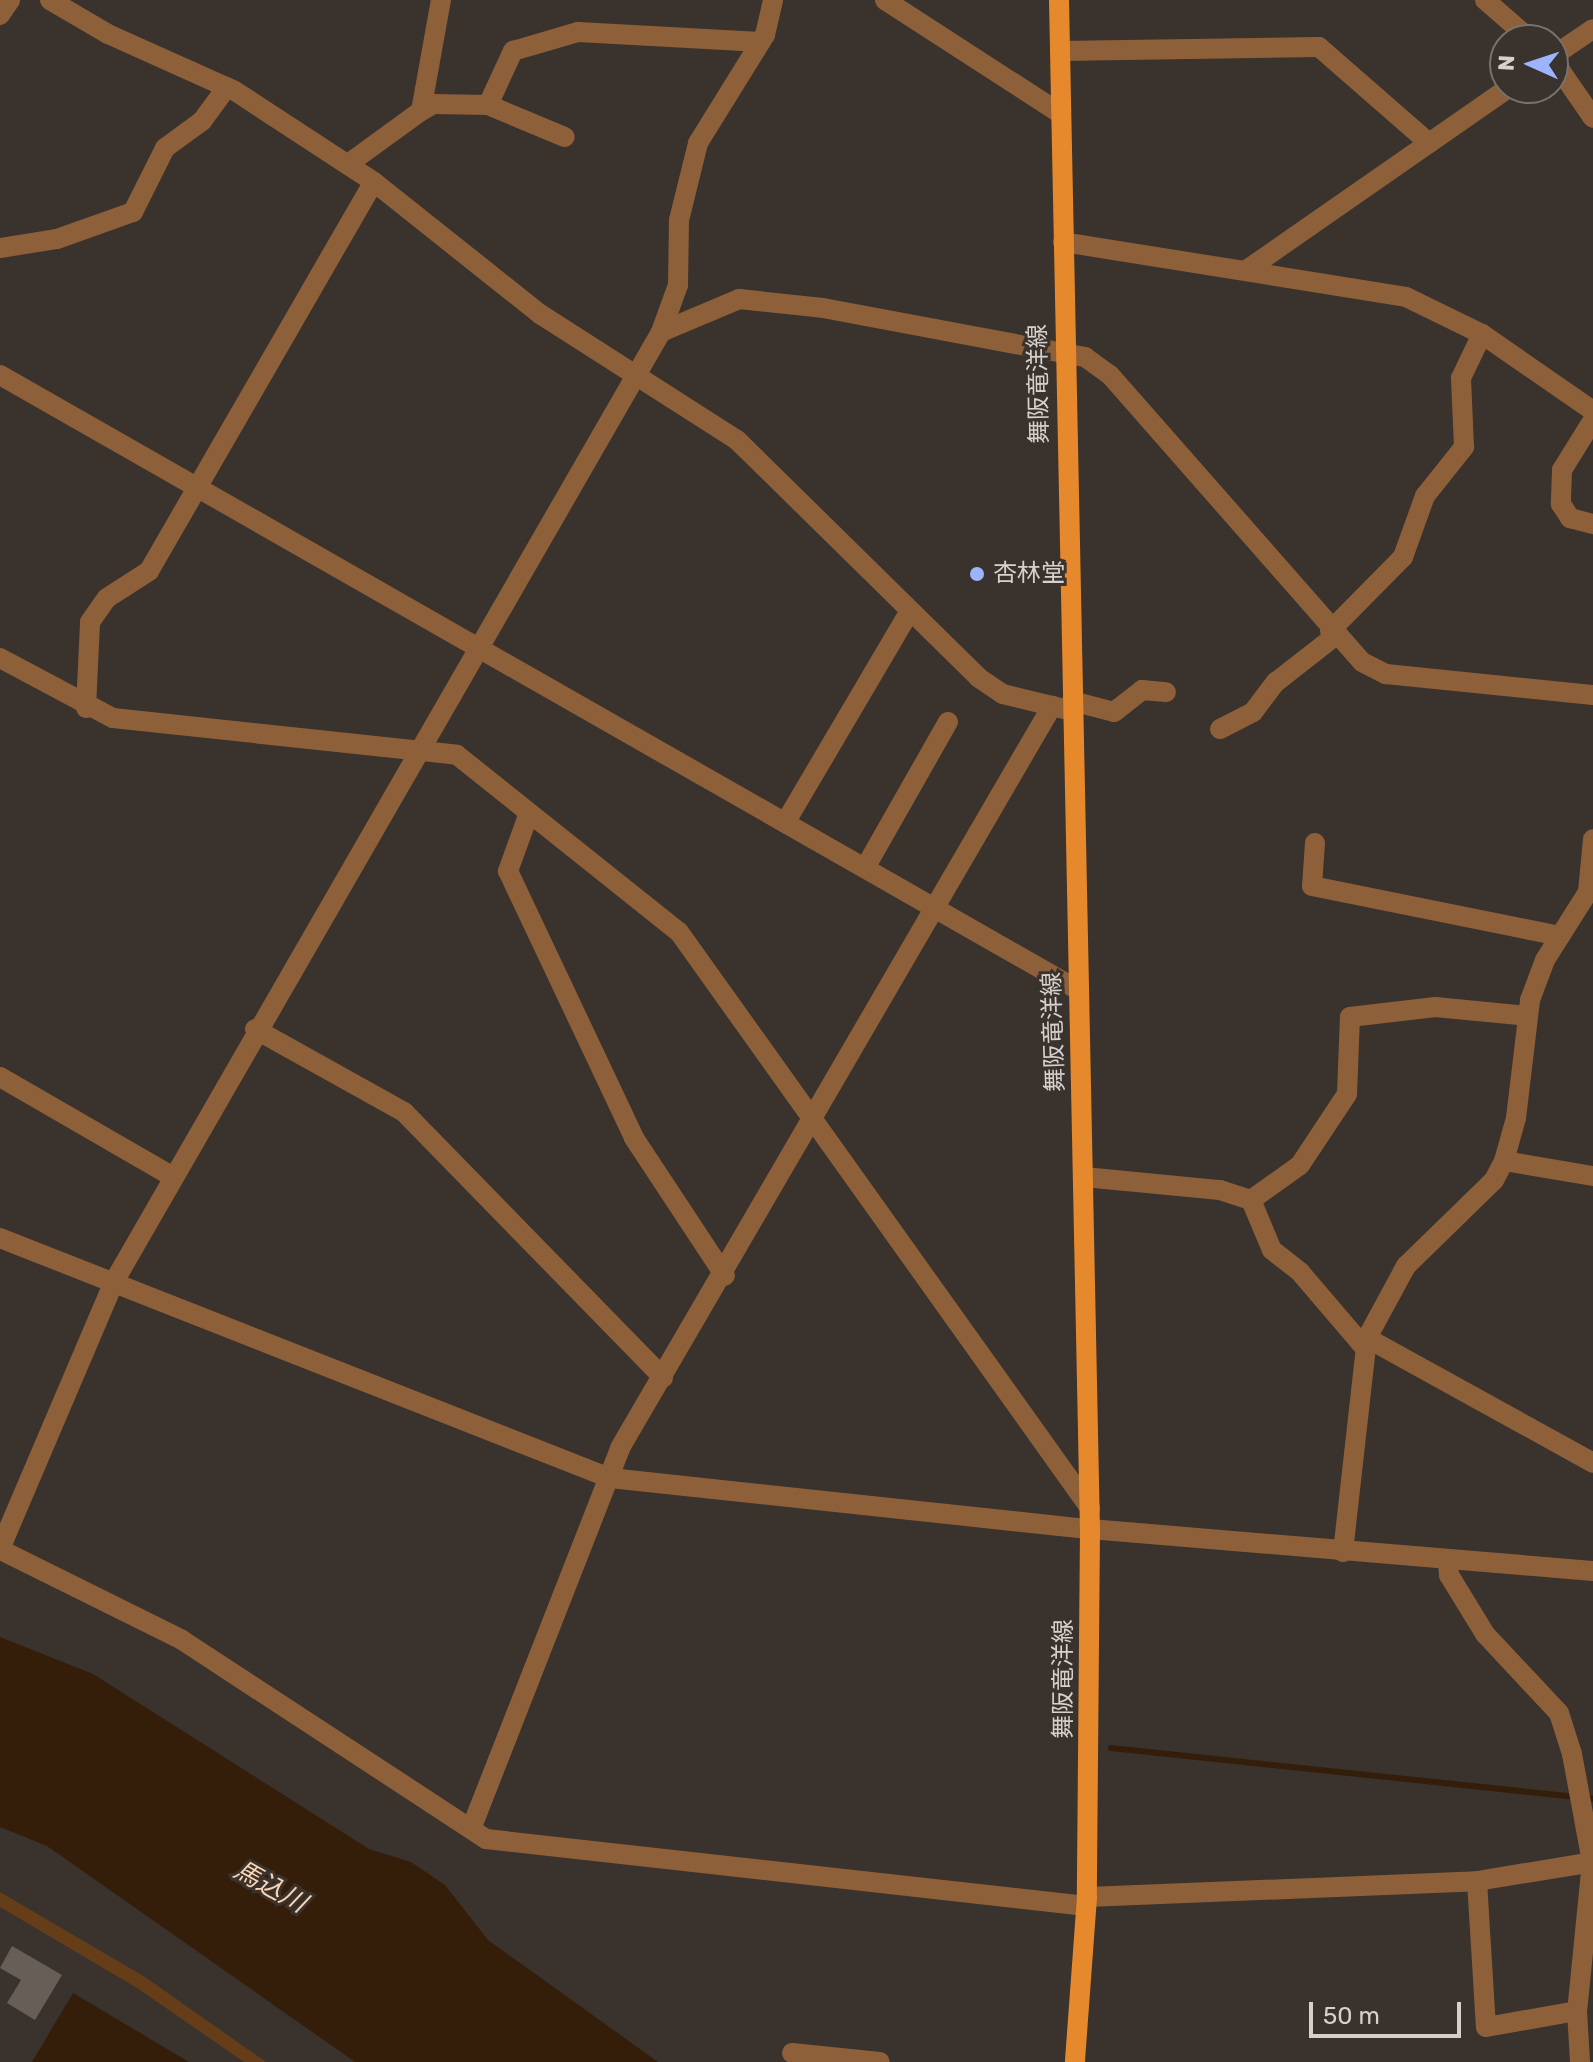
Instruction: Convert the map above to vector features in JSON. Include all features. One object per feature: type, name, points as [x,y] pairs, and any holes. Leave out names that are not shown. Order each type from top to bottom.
[{"type":"main road","name":"舞阪竜洋線","points":[[1059,0],[1065,706],[1084,1177],[1090,1518],[1086,1901],[1075,2062]]},
{"type":"street","points":[[0,15],[10,0]]},
{"type":"street","points":[[50,0],[108,34],[227,87],[374,182],[634,379],[697,410],[737,440],[910,611],[1003,694],[1114,712],[1142,690],[1166,692]]},
{"type":"street","points":[[421,111],[441,0]]},
{"type":"street","points":[[773,0],[761,42],[698,143],[679,220],[678,285],[661,332],[480,649],[255,1029],[115,1280],[0,1550],[182,1640],[486,1839],[1086,1901],[1477,1881],[1593,1862]]},
{"type":"street","points":[[885,0],[1060,113]]},
{"type":"street","points":[[1485,0],[1513,24]]},
{"type":"street","points":[[1569,46],[1593,29]]},
{"type":"street","points":[[488,105],[513,51],[578,32],[761,42]]},
{"type":"street","points":[[1060,51],[1319,47],[1429,143]]},
{"type":"street","points":[[1569,82],[1593,118]]},
{"type":"street","points":[[0,248],[57,239],[133,212],[165,148],[202,121],[227,87]]},
{"type":"street","points":[[1248,269],[1489,101]]},
{"type":"street","points":[[348,164],[433,104],[488,105],[565,137]]},
{"type":"street","points":[[86,708],[90,622],[107,598],[149,571],[374,182]]},
{"type":"street","points":[[1063,242],[1248,269],[1406,297],[1482,334],[1593,411]]},
{"type":"street","points":[[661,332],[739,299],[823,308],[1097,362],[1332,633],[1386,674],[1593,695]]},
{"type":"street","points":[[1220,729],[1253,712],[1276,682],[1332,633],[1403,557],[1425,496],[1464,447],[1461,378],[1482,334]]},
{"type":"street","points":[[0,375],[1078,990]]},
{"type":"street","points":[[1593,420],[1562,470],[1561,504],[1570,518],[1593,524]]},
{"type":"street","points":[[785,823],[910,611]]},
{"type":"street","points":[[0,658],[86,708],[113,718],[457,755],[679,932],[1090,1518]]},
{"type":"street","points":[[471,1829],[620,1448],[725,1276],[935,909],[1065,706]]},
{"type":"street","points":[[865,868],[948,722]]},
{"type":"street","points":[[529,813],[508,871],[634,1138],[725,1276]]},
{"type":"street","points":[[1343,1552],[1366,1343],[1406,1266],[1494,1180],[1504,1161],[1516,1118],[1528,1016],[1545,960],[1590,892],[1593,839]]},
{"type":"street","points":[[1315,843],[1312,886],[1560,936]]},
{"type":"street","points":[[1251,1200],[1300,1165],[1347,1094],[1350,1017],[1435,1007],[1528,1016]]},
{"type":"street","points":[[255,1029],[404,1112],[663,1377]]},
{"type":"street","points":[[0,1077],[173,1177]]},
{"type":"street","points":[[1504,1161],[1593,1176]]},
{"type":"street","points":[[1084,1177],[1220,1190],[1251,1200],[1272,1250],[1300,1272],[1366,1343],[1593,1463]]},
{"type":"street","points":[[0,1238],[115,1280],[610,1478],[1090,1518],[1343,1552],[1592,1569]]},
{"type":"street","points":[[1448,1561],[1449,1575],[1485,1634],[1559,1713],[1593,1862],[1577,2011],[1580,2062]]},
{"type":"street","points":[[1477,1881],[1486,2027],[1577,2011]]},
{"type":"street","points":[[792,2053],[880,2062]]},
{"type":"shaded area","points":[[0,1892],[145,1977],[266,2062],[244,2062],[137,1988],[0,1907]]},
{"type":"water","name":"馬込川","points":[[0,1637],[93,1674],[369,1849],[411,1862],[445,1885],[488,1940],[658,2062],[355,2062],[47,1846],[0,1827]]},
{"type":"water","points":[[73,1993],[189,2062],[32,2062]]},
{"type":"building","points":[[12,1946],[62,1975],[35,2020],[7,2003],[21,1980],[0,1968]]},
{"type":"waterway","points":[[1111,1748],[1593,1799]]},
{"type":"place","name":"杏林堂","points":[[977,574]]}]
